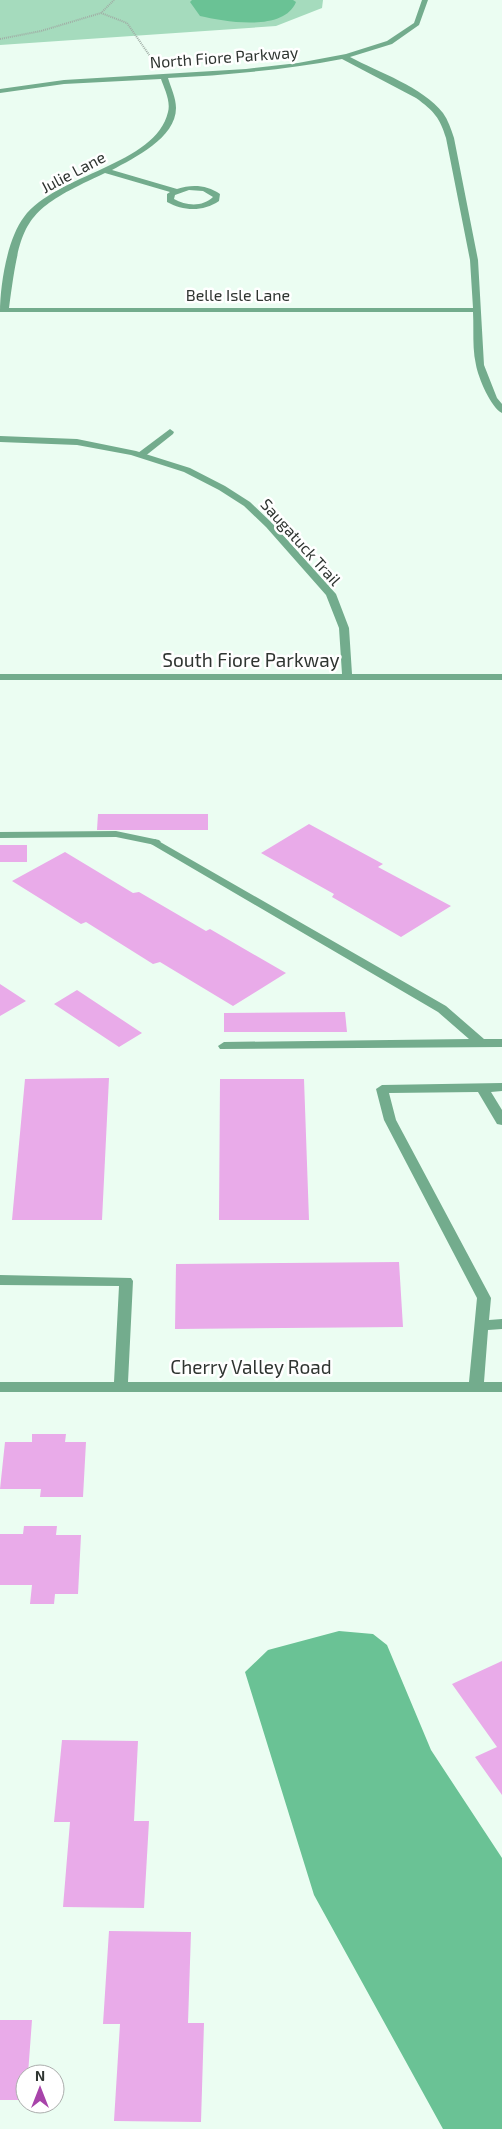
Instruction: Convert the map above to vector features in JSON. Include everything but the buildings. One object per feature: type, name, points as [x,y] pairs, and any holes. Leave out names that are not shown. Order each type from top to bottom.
[{"type":"street","name":"North Fiore Parkway","points":[[0,91],[51,83],[302,65],[344,57],[376,47],[403,34],[415,25],[424,13],[425,0]]},
{"type":"street","points":[[344,57],[412,93],[429,104],[445,122],[450,138],[474,260],[480,365],[493,398],[502,410]]},
{"type":"street","name":"Julie Lane","points":[[2,310],[18,232],[28,216],[64,189],[144,150],[168,125],[172,112],[172,101],[163,76]]},
{"type":"street","points":[[104,170],[175,191],[188,188],[204,189],[214,193],[216,196],[213,202],[207,204],[185,206],[170,200],[171,194],[175,191]]},
{"type":"street","name":"Belle Isle Lane","points":[[2,310],[476,310]]},
{"type":"street","points":[[141,455],[170,432]]},
{"type":"street","name":"Saugatuck Trail","points":[[0,439],[77,442],[141,455],[188,470],[247,504],[269,524],[331,594],[344,628],[347,678]]},
{"type":"street","name":"South Fiore Parkway","points":[[0,677],[502,677]]},
{"type":"street","points":[[0,835],[116,834],[155,842],[442,1009],[481,1043]]},
{"type":"street","points":[[224,1046],[502,1043]]},
{"type":"street","points":[[476,1387],[484,1298],[390,1120],[382,1089],[502,1087]]},
{"type":"street","points":[[482,1088],[502,1122]]},
{"type":"street","points":[[0,1280],[126,1281],[121,1387]]},
{"type":"street","points":[[482,1325],[502,1324]]},
{"type":"street","name":"Cherry Valley Road","points":[[0,1387],[502,1387]]},
{"type":"path","points":[[0,39],[41,30],[101,13],[114,0]]},
{"type":"path","points":[[101,13],[127,23],[163,76]]},
{"type":"shaded area","points":[[0,0],[323,0],[322,8],[276,26],[0,45]]},
{"type":"shaded area","points":[[192,0],[293,0],[296,2],[280,18],[253,23],[224,21],[200,16],[190,2]]},
{"type":"shaded area","points":[[339,1631],[373,1634],[387,1645],[431,1750],[502,1858],[502,2129],[443,2129],[314,1895],[245,1672],[268,1650]]}]
